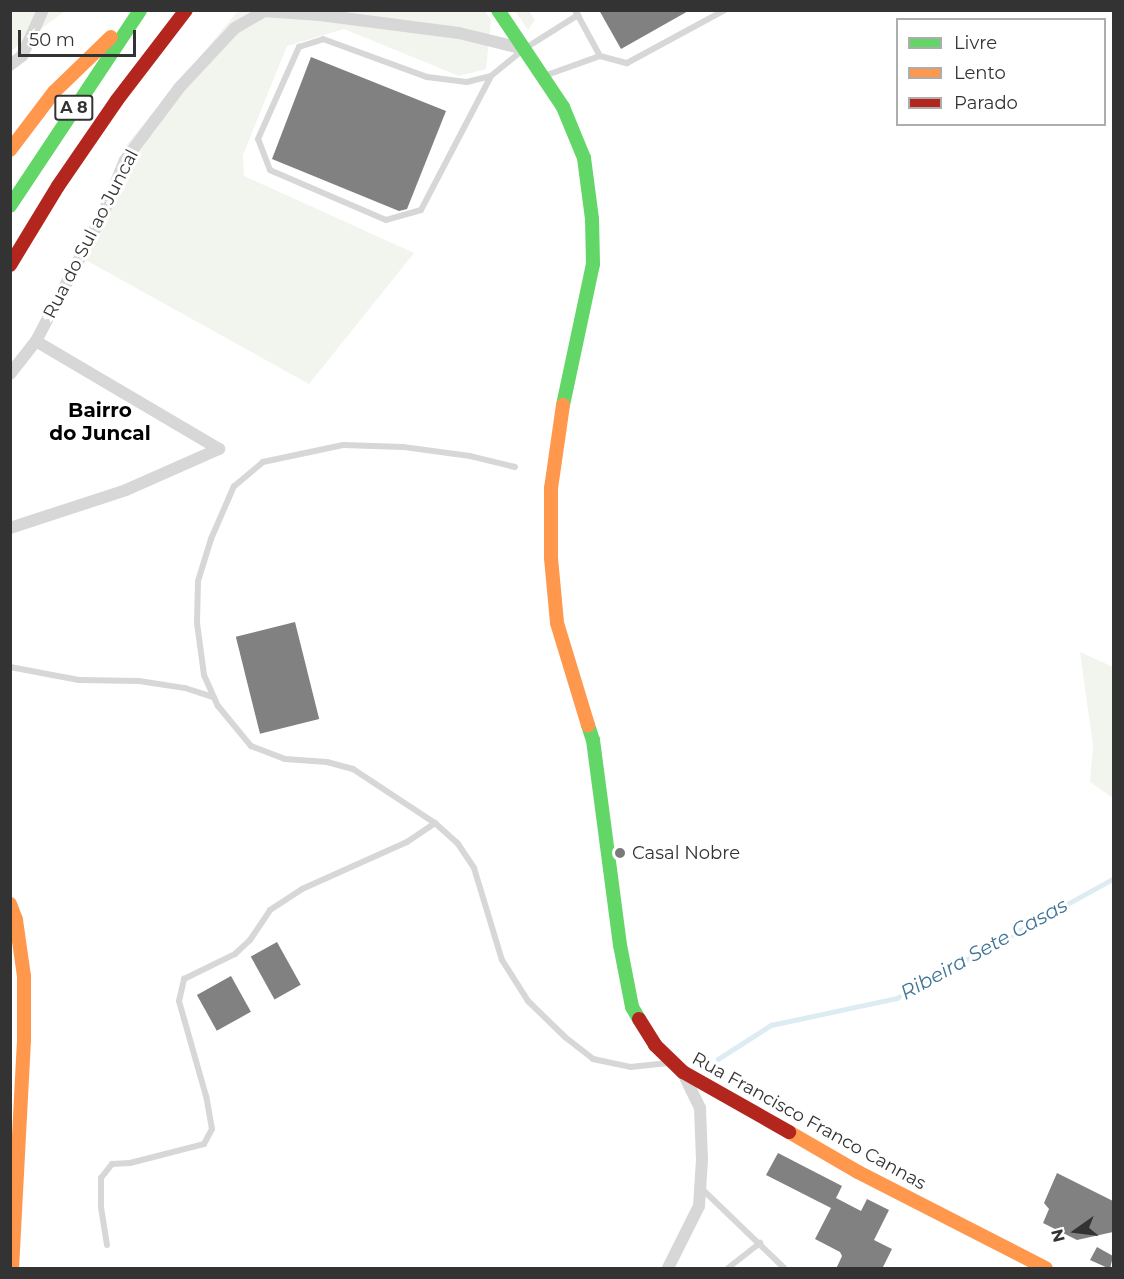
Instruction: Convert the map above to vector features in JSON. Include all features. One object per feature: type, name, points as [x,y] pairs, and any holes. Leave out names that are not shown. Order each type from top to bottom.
[{"type":"main road","points":[[10,150],[54,92],[139,10]]},
{"type":"main road","name":"A 8","points":[[10,206],[139,10]]},
{"type":"main road","name":"A 8","points":[[10,265],[58,186],[117,100],[186,10]]},
{"type":"main road","name":"Rua Francisco Franco Cannas","points":[[498,10],[563,107],[584,158],[592,219],[593,264],[558,430],[551,488],[551,558],[557,623],[593,740],[620,945],[632,1007],[655,1045],[678,1068],[858,1172],[1046,1269]]},
{"type":"main road","points":[[10,904],[16,920],[24,976],[24,1040],[12,1269]]},
{"type":"street","points":[[10,65],[22,56],[43,10]]},
{"type":"street","name":"Rua do Sul ao Juncal","points":[[10,374],[36,341],[103,214],[125,160],[178,88],[235,28],[264,11],[294,12],[459,33],[524,49]]},
{"type":"street","points":[[10,528],[126,490],[219,449],[36,341]]},
{"type":"street","points":[[668,1269],[699,1206],[700,1188],[700,1108],[678,1068]]},
{"type":"lane","points":[[543,77],[600,56],[627,63],[725,10]]},
{"type":"lane","points":[[490,76],[422,210],[386,220],[270,170],[258,139],[299,47],[323,39],[427,77],[467,82],[490,76],[576,13],[600,56]]},
{"type":"lane","points":[[515,467],[470,456],[414,448],[343,445],[262,462],[234,486],[211,539],[198,580],[199,633],[204,675],[218,706],[250,746],[285,759],[327,762],[353,769],[435,823],[458,844],[474,868],[502,960],[528,1000],[566,1037],[593,1059],[630,1067],[678,1068]]},
{"type":"lane","points":[[10,667],[80,680],[139,681],[185,688],[213,697]]},
{"type":"lane","points":[[107,1245],[101,1206],[101,1178],[112,1164],[204,1144],[212,1128],[206,1096],[179,1001],[184,979],[234,954],[250,940],[270,910],[302,889],[407,842],[435,823]]},
{"type":"lane","points":[[700,1188],[730,1218],[760,1243],[784,1269]]},
{"type":"lane","points":[[728,1269],[760,1243]]},
{"type":"shaded area","points":[[484,10],[491,20],[486,69],[459,76],[344,29],[287,46],[243,155],[244,176],[414,253],[309,384],[82,258],[127,144],[238,11]]},
{"type":"shaded area","points":[[11,11],[65,11],[11,51]]},
{"type":"shaded area","points":[[515,11],[529,11],[535,20],[528,30]]},
{"type":"shaded area","points":[[1080,652],[1113,667],[1113,798],[1090,782],[1093,746]]},
{"type":"building","points":[[599,10],[690,10],[621,49]]},
{"type":"building","points":[[311,57],[446,111],[407,209],[399,211],[272,159]]},
{"type":"building","points":[[295,622],[319,719],[260,734],[236,637]]},
{"type":"building","points":[[277,942],[301,985],[275,999],[251,957]]},
{"type":"building","points":[[231,976],[251,1012],[217,1031],[197,995]]},
{"type":"building","points":[[778,1153],[842,1186],[836,1198],[861,1211],[867,1199],[889,1210],[874,1240],[892,1249],[882,1269],[836,1269],[842,1256],[840,1252],[815,1239],[831,1208],[766,1175]]},
{"type":"building","points":[[1057,1173],[1113,1201],[1113,1232],[1077,1240],[1043,1223],[1049,1209],[1044,1203]]},
{"type":"building","points":[[1097,1247],[1113,1256],[1110,1269],[1090,1260]]},
{"type":"waterway","name":"Ribeira Sete Casas","points":[[718,1059],[771,1025],[897,998],[1114,878]]},
{"type":"traffic: fast","points":[[10,206],[140,10]]},
{"type":"traffic: fast","points":[[498,10],[563,107],[584,158],[592,219],[593,264],[563,405]]},
{"type":"traffic: fast","points":[[588,725],[593,740],[620,945],[632,1007],[639,1019]]},
{"type":"traffic: slow","points":[[10,150],[54,92],[111,37]]},
{"type":"traffic: slow","points":[[563,405],[551,488],[551,558],[557,623],[588,725]]},
{"type":"traffic: slow","points":[[10,904],[16,920],[24,976],[24,1040],[12,1268]]},
{"type":"traffic: slow","points":[[789,1132],[858,1172],[1046,1268]]},
{"type":"traffic: jam","points":[[10,265],[58,186],[117,100],[186,10]]},
{"type":"traffic: jam","points":[[639,1019],[655,1045],[683,1072],[789,1132]]},
{"type":"place","name":"Casal Nobre","points":[[620,853]]},
{"type":"district","name":"Bairro do Juncal","points":[[100,422]]}]
